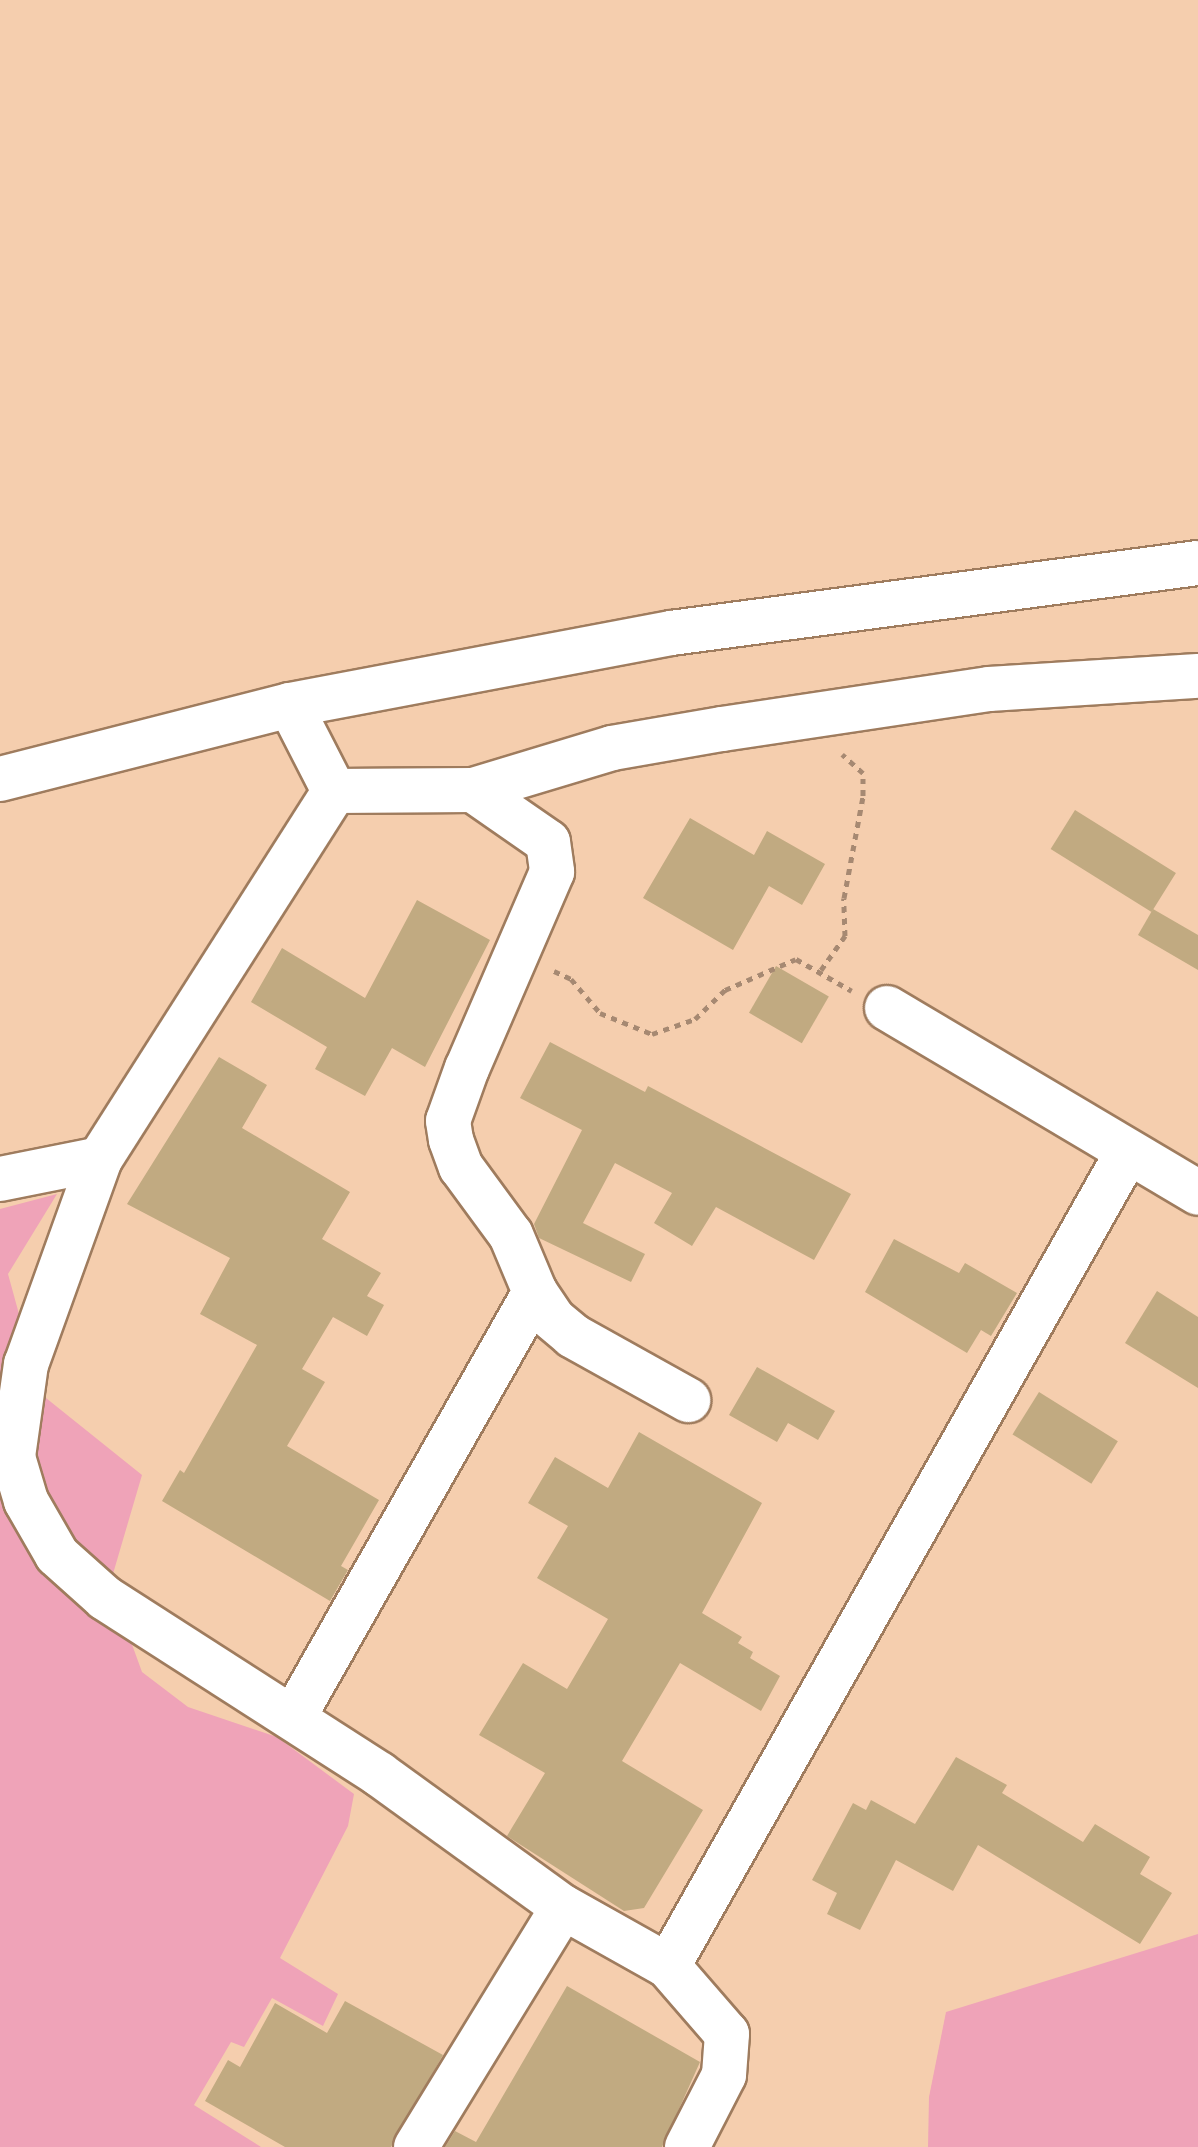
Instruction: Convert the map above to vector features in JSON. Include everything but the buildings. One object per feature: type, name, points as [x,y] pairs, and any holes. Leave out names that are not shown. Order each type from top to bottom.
[{"type":"street","points":[[0,779],[290,705],[671,633],[1198,563]]},
{"type":"street","points":[[334,791],[473,790],[612,748],[989,689],[1198,676]]},
{"type":"street","points":[[290,705],[334,791]]},
{"type":"street","points":[[473,790],[548,842],[553,856],[552,872],[520,956],[448,1121],[461,1167],[511,1235],[535,1292],[573,1336],[688,1400]]},
{"type":"street","points":[[334,791],[100,1159],[26,1364],[13,1457],[26,1501],[57,1555],[105,1598],[293,1718],[563,1907],[668,1966],[727,2034],[724,2075],[687,2147]]},
{"type":"street","points":[[887,1008],[1198,1193]]},
{"type":"street","points":[[668,1966],[1127,1153]]},
{"type":"street","points":[[0,1179],[100,1159]]},
{"type":"street","points":[[293,1718],[535,1292]]},
{"type":"street","points":[[416,2147],[563,1907]]},
{"type":"path","points":[[821,970],[845,936],[844,898],[863,796],[863,773],[839,752],[831,714]]},
{"type":"path","points":[[520,956],[571,979],[600,1013],[652,1034],[695,1019],[725,990],[796,959],[887,1008]]},
{"type":"shaded area","points":[[57,1194],[8,1274],[41,1394],[142,1475],[110,1584],[142,1672],[188,1707],[277,1737],[354,1794],[348,1826],[280,1958],[338,1994],[323,2026],[272,1998],[244,2047],[231,2042],[194,2105],[261,2147],[0,2147],[0,1209]]},
{"type":"shaded area","points":[[1198,1934],[1198,2147],[928,2147],[929,2097],[946,2012]]}]
